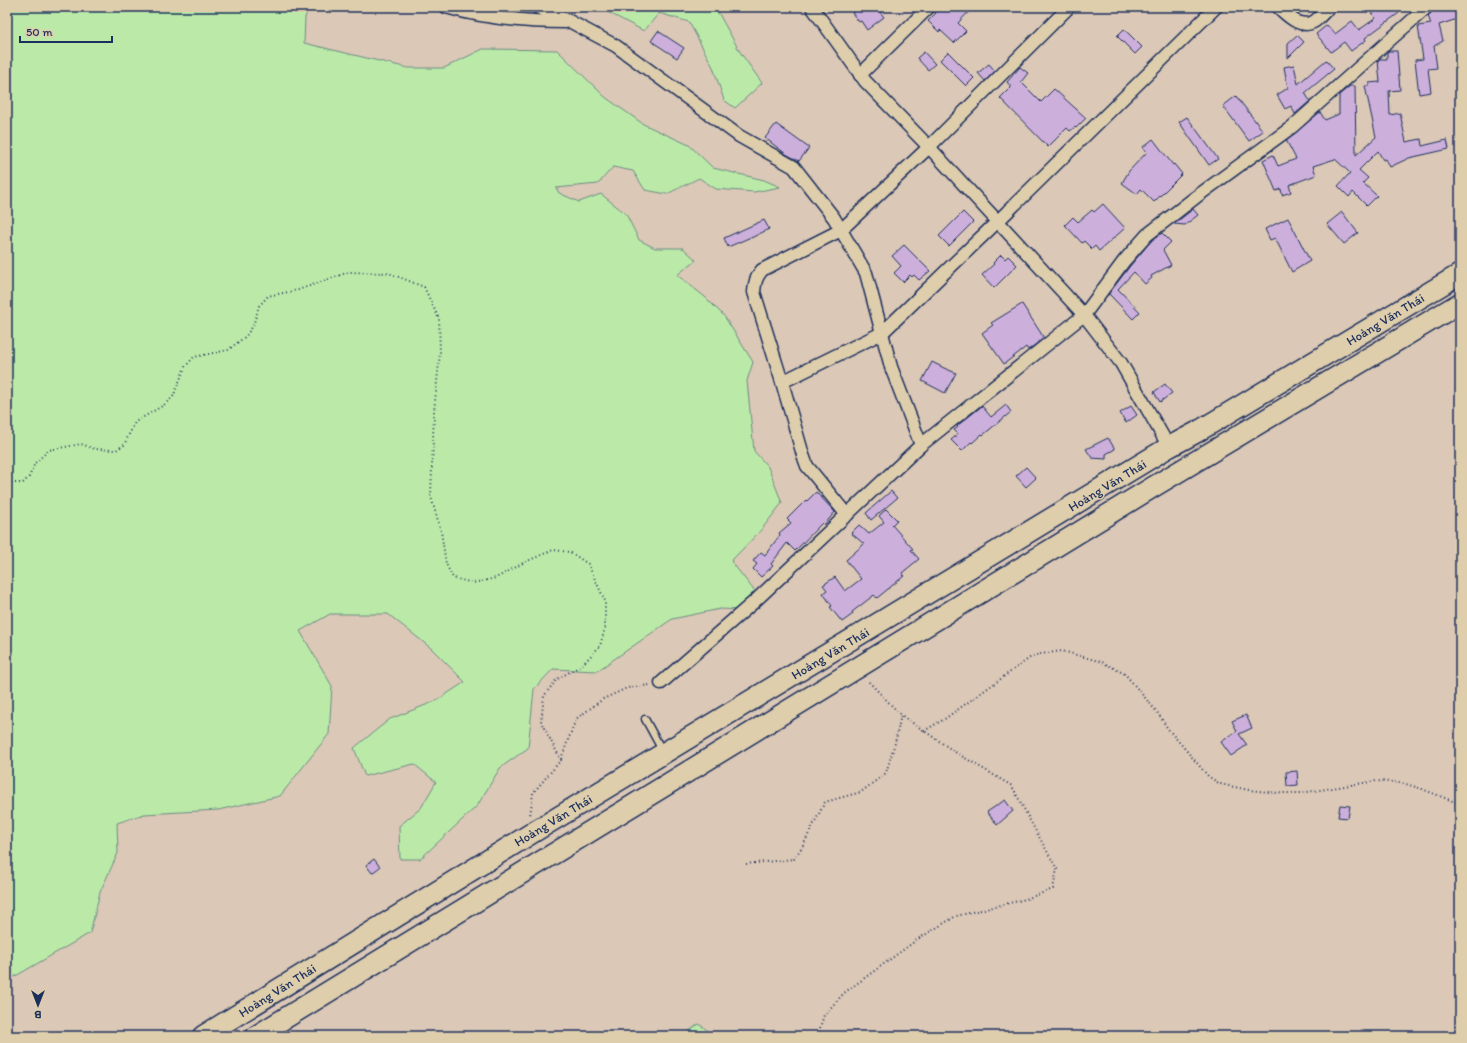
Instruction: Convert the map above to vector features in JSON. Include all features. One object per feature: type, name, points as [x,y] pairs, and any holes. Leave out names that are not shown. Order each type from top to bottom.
[{"type":"main road","name":"Hoàng Văn Thái","points":[[203,1036],[532,833],[1169,447],[1197,432],[1460,274]]},
{"type":"main road","name":"Hoàng Văn Thái","points":[[256,1036],[1183,469],[1460,303]]},
{"type":"main road","points":[[1169,447],[1183,469]]},
{"type":"street","points":[[446,7],[459,11],[530,22],[571,22]]},
{"type":"street","points":[[536,7],[571,22],[616,46],[739,136],[794,167],[834,218],[866,272],[891,367],[921,446]]},
{"type":"street","points":[[812,7],[865,81],[929,147],[1084,315],[1121,363],[1169,447]]},
{"type":"street","points":[[860,74],[929,7]]},
{"type":"street","points":[[847,515],[807,466],[754,292],[757,276],[762,270],[841,230],[929,147],[1069,7]]},
{"type":"street","points":[[782,382],[882,333],[998,222],[1216,7]]},
{"type":"street","points":[[1278,7],[1291,20],[1301,23],[1309,23],[1316,20],[1330,7]]},
{"type":"street","points":[[661,683],[755,601],[921,446],[1084,315],[1124,261],[1147,235],[1196,197],[1292,127],[1427,7]]},
{"type":"lane","points":[[645,719],[664,753]]},
{"type":"path","points":[[7,483],[23,483],[30,477],[35,463],[49,450],[81,444],[94,448],[116,450],[124,445],[135,422],[164,405],[173,397],[185,367],[194,357],[228,350],[246,336],[253,326],[259,306],[268,296],[298,290],[349,272],[389,272],[424,287],[439,319],[440,353],[434,411],[431,497],[441,531],[446,564],[453,578],[472,584],[496,578],[525,562],[553,550],[570,552],[588,564],[605,601],[605,628],[600,646],[582,665],[557,679],[544,696],[540,722],[561,760]]},
{"type":"path","points":[[924,731],[946,718],[1034,655],[1062,651],[1102,662],[1125,674],[1168,729],[1208,776],[1220,784],[1248,790],[1278,793],[1309,792],[1376,782],[1393,782],[1406,784],[1460,804]]},
{"type":"path","points":[[820,1036],[820,1028],[824,1015],[844,993],[918,939],[956,916],[1026,899],[1053,889],[1057,869],[1012,786],[955,752],[901,715],[857,668]]},
{"type":"path","points":[[532,833],[529,820],[534,793],[561,760],[576,720],[603,699],[627,688],[661,683]]},
{"type":"path","points":[[746,864],[794,859],[802,847],[825,802],[861,792],[886,773],[895,743],[901,715]]},
{"type":"green space","points":[[7,7],[310,7],[305,17],[304,43],[408,68],[444,68],[483,49],[557,50],[605,97],[643,124],[689,145],[713,168],[764,180],[780,187],[754,192],[716,189],[699,178],[667,194],[645,190],[633,171],[613,167],[598,184],[556,188],[559,193],[579,202],[601,194],[626,214],[639,240],[655,248],[683,248],[696,260],[677,275],[705,297],[724,316],[753,362],[747,381],[754,451],[768,467],[782,503],[761,530],[731,561],[756,593],[745,610],[720,609],[672,619],[597,671],[553,669],[534,689],[528,748],[500,768],[477,806],[420,859],[400,859],[399,826],[421,808],[436,782],[414,764],[365,776],[354,748],[390,719],[436,701],[465,682],[432,649],[388,614],[330,614],[300,631],[332,686],[329,734],[280,796],[218,810],[144,814],[117,823],[118,853],[100,892],[90,933],[7,981]]},
{"type":"green space","points":[[598,7],[715,7],[740,52],[762,83],[735,108],[724,100],[713,67],[689,22],[659,13],[644,31]]},
{"type":"green space","points":[[699,1024],[715,1036],[682,1036]]},
{"type":"building","points":[[861,7],[876,7],[884,17],[867,30],[861,21],[859,22],[852,13]]},
{"type":"building","points":[[936,7],[973,7],[958,23],[966,31],[954,43],[940,30],[939,32],[928,21],[936,13]]},
{"type":"building","points":[[1381,7],[1394,7],[1399,13],[1365,38],[1366,40],[1351,51],[1344,42],[1331,52],[1316,34],[1327,25],[1335,34],[1352,21],[1359,30],[1376,18],[1372,14]]},
{"type":"building","points":[[1434,7],[1460,7],[1460,18],[1439,25],[1443,41],[1434,46],[1437,68],[1428,69],[1431,92],[1419,94],[1415,60],[1423,59],[1418,26],[1431,24],[1428,16]]},
{"type":"building","points":[[1124,29],[1142,47],[1135,54],[1117,36]]},
{"type":"building","points":[[658,31],[684,48],[677,58],[651,41]]},
{"type":"building","points":[[1297,35],[1304,42],[1288,58],[1288,43]]},
{"type":"building","points":[[1388,51],[1397,51],[1400,90],[1389,91],[1390,115],[1400,113],[1406,142],[1421,139],[1422,146],[1447,140],[1449,149],[1409,158],[1390,167],[1386,159],[1383,160],[1378,151],[1359,170],[1368,178],[1363,183],[1377,196],[1367,206],[1353,192],[1349,197],[1338,186],[1350,173],[1335,159],[1313,166],[1316,175],[1289,185],[1291,192],[1282,195],[1281,189],[1276,191],[1263,160],[1273,155],[1278,166],[1296,159],[1286,140],[1320,112],[1325,120],[1339,114],[1339,95],[1350,86],[1355,86],[1356,155],[1376,137],[1365,86],[1369,86],[1369,83],[1380,82],[1378,61],[1379,59],[1387,59]]},
{"type":"building","points":[[924,52],[935,64],[928,70],[917,58]]},
{"type":"building","points":[[948,52],[974,78],[966,86],[940,60]]},
{"type":"building","points":[[1326,60],[1334,69],[1305,93],[1310,101],[1295,114],[1291,106],[1285,109],[1277,95],[1288,88],[1284,67],[1294,65],[1298,84]]},
{"type":"building","points":[[989,64],[995,71],[985,81],[978,73]]},
{"type":"building","points":[[1020,67],[1028,73],[1021,82],[1041,102],[1054,89],[1086,118],[1076,128],[1075,127],[1070,131],[1067,128],[1048,147],[1000,98],[1011,87],[1007,82]]},
{"type":"building","points":[[1236,96],[1263,131],[1249,141],[1223,106]]},
{"type":"building","points":[[1187,117],[1218,159],[1209,165],[1179,122]]},
{"type":"building","points":[[776,124],[809,148],[799,161],[786,154],[765,138]]},
{"type":"building","points":[[1153,139],[1182,174],[1154,202],[1141,189],[1137,194],[1122,183],[1129,171],[1147,152],[1143,147]]},
{"type":"building","points":[[1103,204],[1125,228],[1099,251],[1095,246],[1092,249],[1084,241],[1082,243],[1065,225],[1073,217],[1078,222],[1092,210],[1094,212]]},
{"type":"building","points":[[1193,209],[1198,215],[1185,225],[1174,224]]},
{"type":"building","points":[[963,212],[973,222],[949,246],[939,236]]},
{"type":"building","points":[[1342,212],[1358,233],[1344,244],[1327,224]]},
{"type":"building","points":[[1288,218],[1310,261],[1292,272],[1275,238],[1270,240],[1265,229]]},
{"type":"building","points":[[764,220],[769,229],[728,247],[724,238]]},
{"type":"building","points":[[1162,233],[1171,242],[1163,250],[1171,265],[1151,276],[1152,278],[1145,284],[1134,272],[1118,289],[1140,312],[1133,319],[1109,294],[1107,296],[1152,240]]},
{"type":"building","points":[[904,245],[930,271],[919,280],[914,275],[912,277],[910,275],[903,282],[894,273],[901,266],[892,256]]},
{"type":"building","points":[[1001,255],[1005,259],[1008,256],[1017,265],[994,288],[982,275]]},
{"type":"building","points":[[1022,304],[1044,338],[1028,350],[1026,347],[1004,364],[982,333],[993,325],[991,323]]},
{"type":"building","points":[[932,362],[956,373],[945,393],[922,381]]},
{"type":"building","points":[[1165,384],[1172,393],[1160,402],[1154,392]]},
{"type":"building","points":[[1006,405],[1011,412],[983,435],[982,434],[972,443],[971,442],[962,451],[951,440],[958,434],[954,430],[958,427],[957,426],[982,406],[991,417]]},
{"type":"building","points":[[1131,406],[1137,415],[1126,423],[1120,413]]},
{"type":"building","points":[[1108,438],[1115,449],[1106,454],[1106,459],[1092,458],[1086,449]]},
{"type":"building","points":[[1026,467],[1036,478],[1026,487],[1016,476]]},
{"type":"building","points":[[891,491],[897,498],[871,520],[866,513]]},
{"type":"building","points":[[816,492],[835,512],[824,525],[822,523],[795,551],[787,543],[771,564],[773,566],[761,577],[753,569],[757,564],[753,561],[761,552],[765,555],[780,535],[779,533],[791,523],[787,519]]},
{"type":"building","points":[[886,509],[897,520],[892,525],[913,549],[911,550],[919,559],[902,573],[904,576],[877,598],[874,595],[842,622],[830,607],[832,606],[823,593],[827,590],[823,585],[835,577],[845,591],[861,579],[846,560],[864,544],[851,533],[859,525],[869,534],[884,522],[879,516]]},
{"type":"building","points":[[1246,715],[1252,728],[1239,734],[1247,745],[1231,756],[1221,742],[1237,731],[1232,721]]},
{"type":"building","points":[[1297,771],[1298,785],[1287,786],[1286,772]]},
{"type":"building","points":[[1005,800],[1013,811],[997,825],[987,812]]},
{"type":"building","points":[[1340,805],[1350,806],[1348,818],[1338,817]]},
{"type":"building","points":[[374,859],[380,867],[372,873],[366,865]]}]
